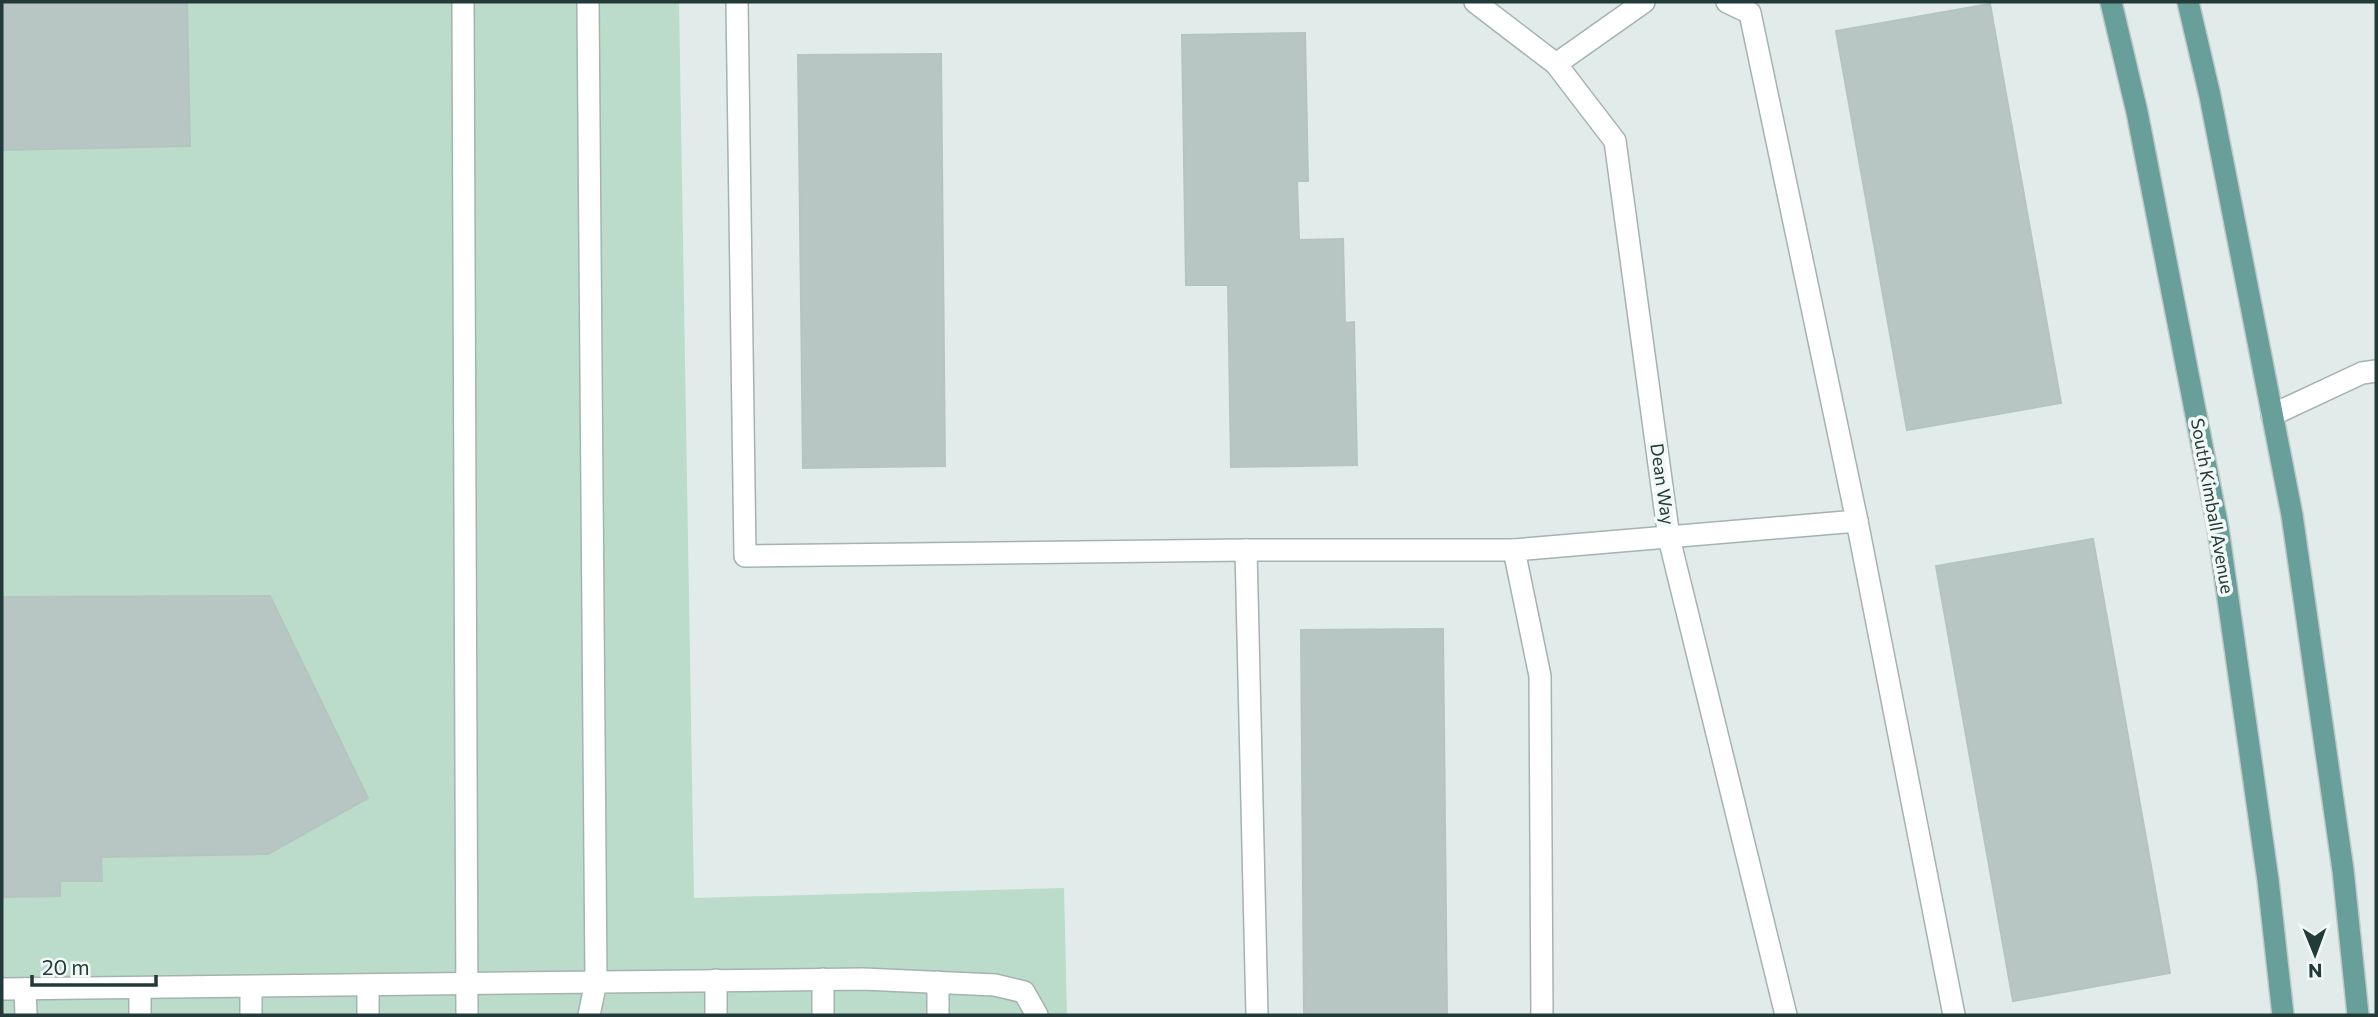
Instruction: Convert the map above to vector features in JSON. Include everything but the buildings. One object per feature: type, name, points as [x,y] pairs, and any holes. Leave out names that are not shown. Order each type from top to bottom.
[{"type":"main road","name":"South Kimball Avenue","points":[[2111,2],[2137,112],[2218,528],[2268,880],[2283,1015]]},
{"type":"main road","points":[[2188,2],[2210,96],[2292,515],[2343,870],[2358,1015]]},
{"type":"lane","points":[[463,2],[467,1015]]},
{"type":"lane","points":[[588,2],[596,982],[589,1015]]},
{"type":"lane","points":[[737,2],[745,556],[1514,550],[1857,521]]},
{"type":"lane","name":"Dean Way","points":[[1475,2],[1556,64],[1615,141],[1669,538],[1786,1015]]},
{"type":"lane","points":[[1556,64],[1644,2]]},
{"type":"lane","points":[[1727,2],[1751,13],[1857,521],[1954,1015]]},
{"type":"lane","points":[[2272,415],[2362,373],[2376,371]]},
{"type":"lane","points":[[1245,550],[1257,1015]]},
{"type":"lane","points":[[1514,550],[1540,676],[1542,1015]]},
{"type":"lane","points":[[823,979],[823,1015]]},
{"type":"lane","points":[[2,989],[823,979],[995,985],[1024,992],[1037,1015]]},
{"type":"lane","points":[[716,981],[716,1015]]},
{"type":"lane","points":[[938,982],[938,1015]]},
{"type":"lane","points":[[368,985],[368,1015]]},
{"type":"lane","points":[[251,986],[251,1015]]},
{"type":"lane","points":[[140,988],[140,1015]]},
{"type":"lane","points":[[25,989],[26,1015]]},
{"type":"green space","points":[[2,2],[679,2],[694,898],[1064,888],[1067,1015],[2,1015]]}]
